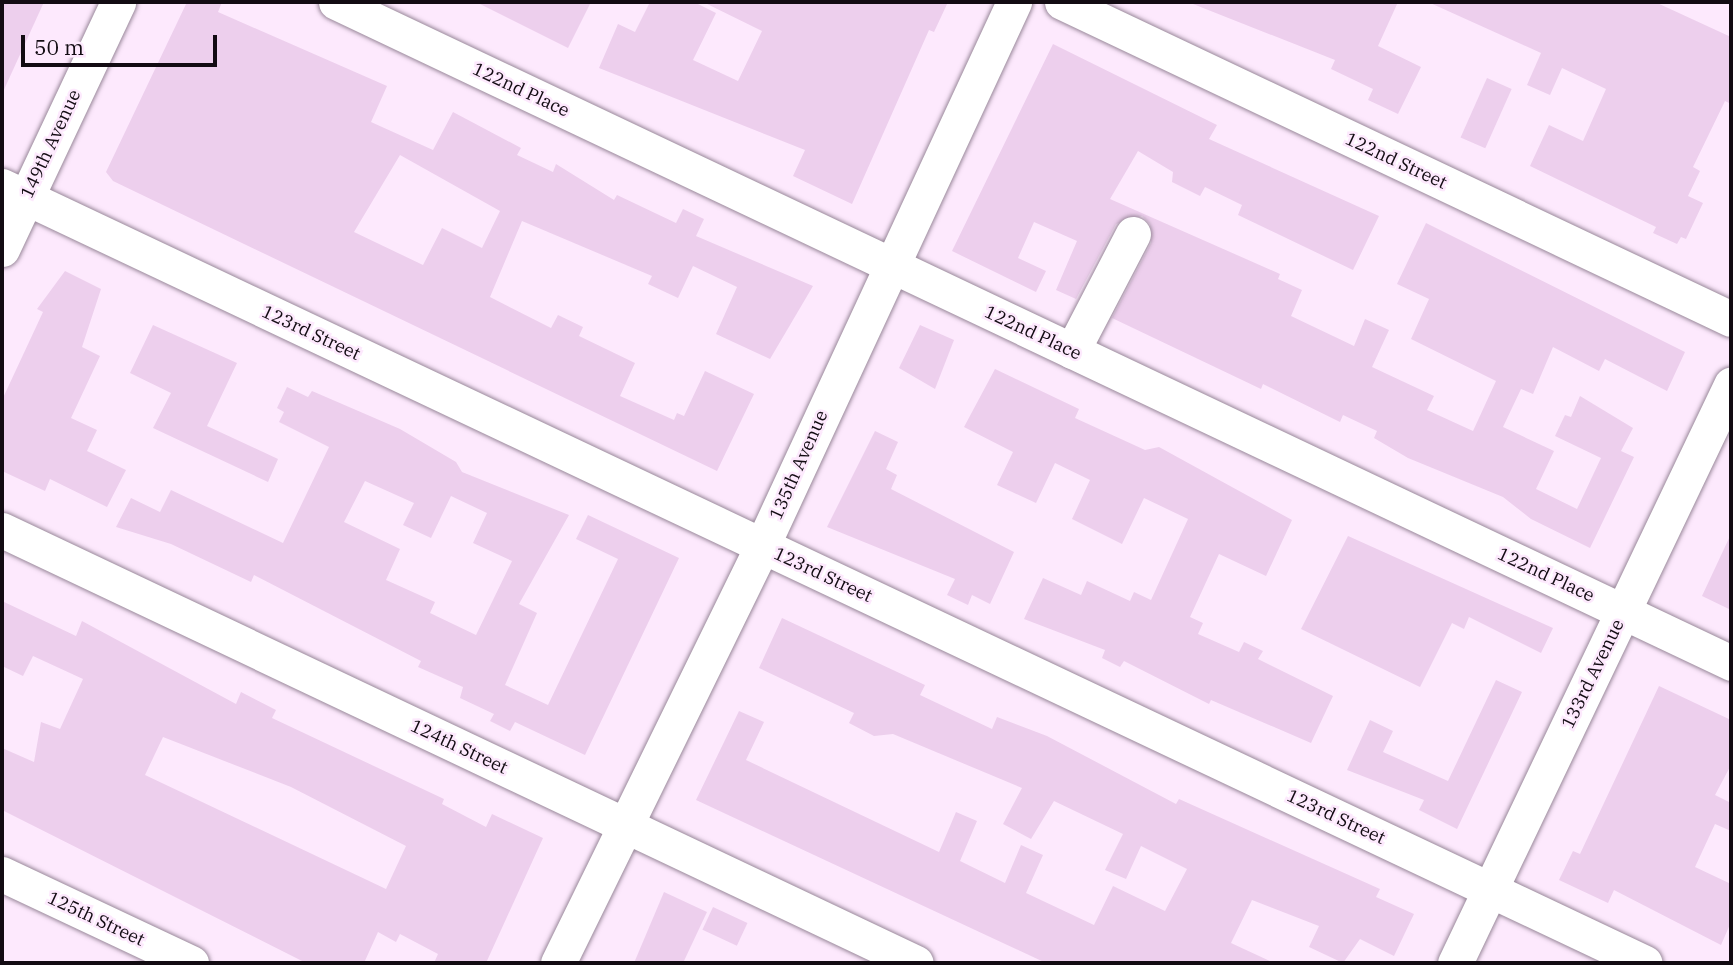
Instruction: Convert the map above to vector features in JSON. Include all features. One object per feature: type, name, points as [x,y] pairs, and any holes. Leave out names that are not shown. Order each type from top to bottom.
[{"type":"street","name":"149th Avenue","points":[[2,249],[14,192],[118,2]]},
{"type":"street","name":"122nd Place","points":[[336,2],[1731,663]]},
{"type":"street","name":"135th Avenue","points":[[558,963],[623,825],[762,546],[889,264],[1014,2]]},
{"type":"street","name":"122nd Street","points":[[1062,2],[1731,319]]},
{"type":"street","name":"123rd Street","points":[[14,192],[1645,963]]},
{"type":"street","points":[[1072,351],[1133,234]]},
{"type":"street","name":"133rd Avenue","points":[[1455,963],[1731,385]]},
{"type":"street","name":"124th Street","points":[[2,530],[916,963]]},
{"type":"street","name":"125th Street","points":[[2,874],[191,963]]},
{"type":"building","points":[[2,2],[44,2],[2,94]]},
{"type":"building","points":[[187,2],[222,2],[218,12],[387,86],[371,122],[433,150],[453,112],[521,148],[517,155],[553,172],[556,164],[614,200],[617,195],[676,223],[683,209],[704,219],[696,236],[813,286],[770,359],[716,334],[737,287],[693,266],[678,298],[648,284],[652,276],[522,221],[490,297],[551,328],[558,315],[583,327],[579,336],[635,363],[620,396],[674,420],[677,413],[684,416],[705,371],[754,394],[717,471],[113,181],[106,172]],"holes":[[[400,155],[500,211],[482,248],[442,228],[423,265],[354,232]]]},
{"type":"building","points":[[476,2],[591,2],[568,48]]},
{"type":"building","points":[[650,2],[694,2],[716,13],[693,60],[738,81],[762,31],[703,2],[948,2],[934,32],[929,30],[852,204],[793,176],[805,150],[599,68],[618,24],[635,32]]},
{"type":"building","points":[[1188,2],[1398,2],[1378,46],[1421,67],[1398,114],[1368,100],[1373,89],[1331,69],[1335,60]]},
{"type":"building","points":[[1428,2],[1655,2],[1731,37],[1731,104],[1725,101],[1693,167],[1700,171],[1688,196],[1703,203],[1686,239],[1681,237],[1677,244],[1653,233],[1656,227],[1530,166],[1549,125],[1583,141],[1606,89],[1562,68],[1550,95],[1527,85],[1541,53]]},
{"type":"building","points":[[1053,44],[1217,125],[1209,139],[1379,216],[1353,270],[1238,215],[1242,205],[1205,187],[1200,196],[1172,182],[1173,172],[1138,151],[1110,199],[1280,274],[1278,279],[1302,290],[1291,316],[1354,346],[1365,319],[1389,330],[1372,367],[1434,396],[1427,410],[1473,431],[1496,381],[1411,339],[1429,299],[1397,284],[1426,223],[1685,352],[1667,391],[1605,359],[1599,371],[1553,347],[1533,394],[1521,389],[1503,427],[1554,451],[1536,489],[1577,509],[1601,458],[1555,436],[1565,415],[1571,417],[1580,396],[1633,428],[1621,451],[1634,457],[1590,548],[1531,519],[1503,497],[1408,458],[1374,438],[1377,431],[1343,415],[1340,422],[1263,384],[1261,389],[1112,318],[1151,243],[1150,224],[1142,216],[1116,224],[1076,299],[1056,290],[1077,241],[1034,222],[1018,258],[1046,271],[1036,292],[952,251]]},
{"type":"building","points":[[1487,78],[1512,89],[1485,148],[1461,137]]},
{"type":"building","points":[[65,271],[101,289],[82,347],[100,356],[71,418],[97,430],[87,451],[126,470],[107,507],[50,479],[45,491],[2,471],[2,400],[43,312],[37,309]]},
{"type":"building","points":[[153,325],[237,363],[207,426],[278,459],[268,482],[153,428],[171,393],[130,373]]},
{"type":"building","points":[[920,325],[954,340],[935,389],[899,368]]},
{"type":"building","points":[[995,369],[1079,409],[1075,418],[1145,450],[1159,447],[1292,520],[1266,576],[1219,554],[1190,617],[1203,623],[1198,634],[1239,652],[1244,642],[1263,651],[1258,659],[1333,696],[1311,743],[1211,700],[1209,704],[1124,661],[1120,667],[1102,658],[1105,650],[1024,619],[1043,578],[1081,595],[1087,581],[1130,601],[1134,592],[1151,600],[1188,519],[1144,498],[1122,544],[1072,519],[1090,480],[1055,463],[1036,503],[997,485],[1013,452],[964,427]]},
{"type":"building","points":[[287,387],[308,397],[312,391],[400,429],[456,462],[462,472],[569,515],[519,604],[537,613],[505,685],[548,705],[618,559],[576,539],[588,515],[679,558],[585,755],[515,722],[510,731],[490,721],[494,714],[460,698],[463,687],[418,667],[421,661],[254,575],[251,582],[171,544],[116,527],[131,498],[160,512],[171,490],[283,543],[329,447],[279,422],[284,412],[277,408]],"holes":[[[365,481],[414,503],[403,525],[431,538],[451,496],[487,513],[473,543],[512,561],[476,635],[430,613],[435,602],[386,580],[400,549],[344,522]]]},
{"type":"building","points":[[875,431],[898,442],[886,469],[897,475],[891,489],[1014,552],[990,604],[972,595],[968,605],[947,595],[955,579],[827,527]]},
{"type":"building","points":[[1731,534],[1731,610],[1702,596]]},
{"type":"building","points":[[1348,536],[1553,628],[1541,653],[1469,617],[1464,629],[1452,623],[1420,687],[1301,629]]},
{"type":"building","points":[[2,601],[76,636],[82,621],[236,704],[241,692],[276,710],[272,718],[444,799],[442,804],[486,827],[492,814],[543,838],[486,963],[434,963],[438,954],[400,934],[396,942],[378,932],[364,963],[306,963],[2,810],[2,748],[34,762],[41,722],[60,729],[83,679],[33,656],[23,676],[2,666]],"holes":[[[163,737],[291,787],[406,846],[386,889],[145,775]]]},
{"type":"building","points":[[782,618],[925,685],[920,695],[992,729],[997,717],[1047,736],[1176,804],[1179,799],[1380,889],[1376,897],[1414,914],[1394,956],[1360,939],[1343,963],[1309,947],[1319,926],[1252,900],[1231,943],[1274,963],[1046,963],[696,800],[739,711],[764,722],[746,760],[939,852],[956,812],[977,821],[960,861],[1005,883],[1021,845],[1043,855],[1026,893],[1094,925],[1113,886],[1165,911],[1187,869],[1141,846],[1126,879],[1105,870],[1123,834],[1054,801],[1031,839],[1003,824],[1022,788],[893,734],[874,736],[849,723],[854,713],[759,668]]},
{"type":"building","points":[[1496,680],[1522,692],[1457,829],[1419,810],[1424,800],[1347,770],[1370,720],[1393,731],[1383,752],[1448,781]]},
{"type":"building","points":[[1659,686],[1731,720],[1731,765],[1715,795],[1731,803],[1731,831],[1715,824],[1695,867],[1731,884],[1731,922],[1721,945],[1614,890],[1608,903],[1559,880],[1573,851],[1580,854]]},
{"type":"building","points":[[664,892],[707,912],[683,963],[634,963]]},
{"type":"building","points":[[713,907],[747,923],[737,946],[702,930]]}]
